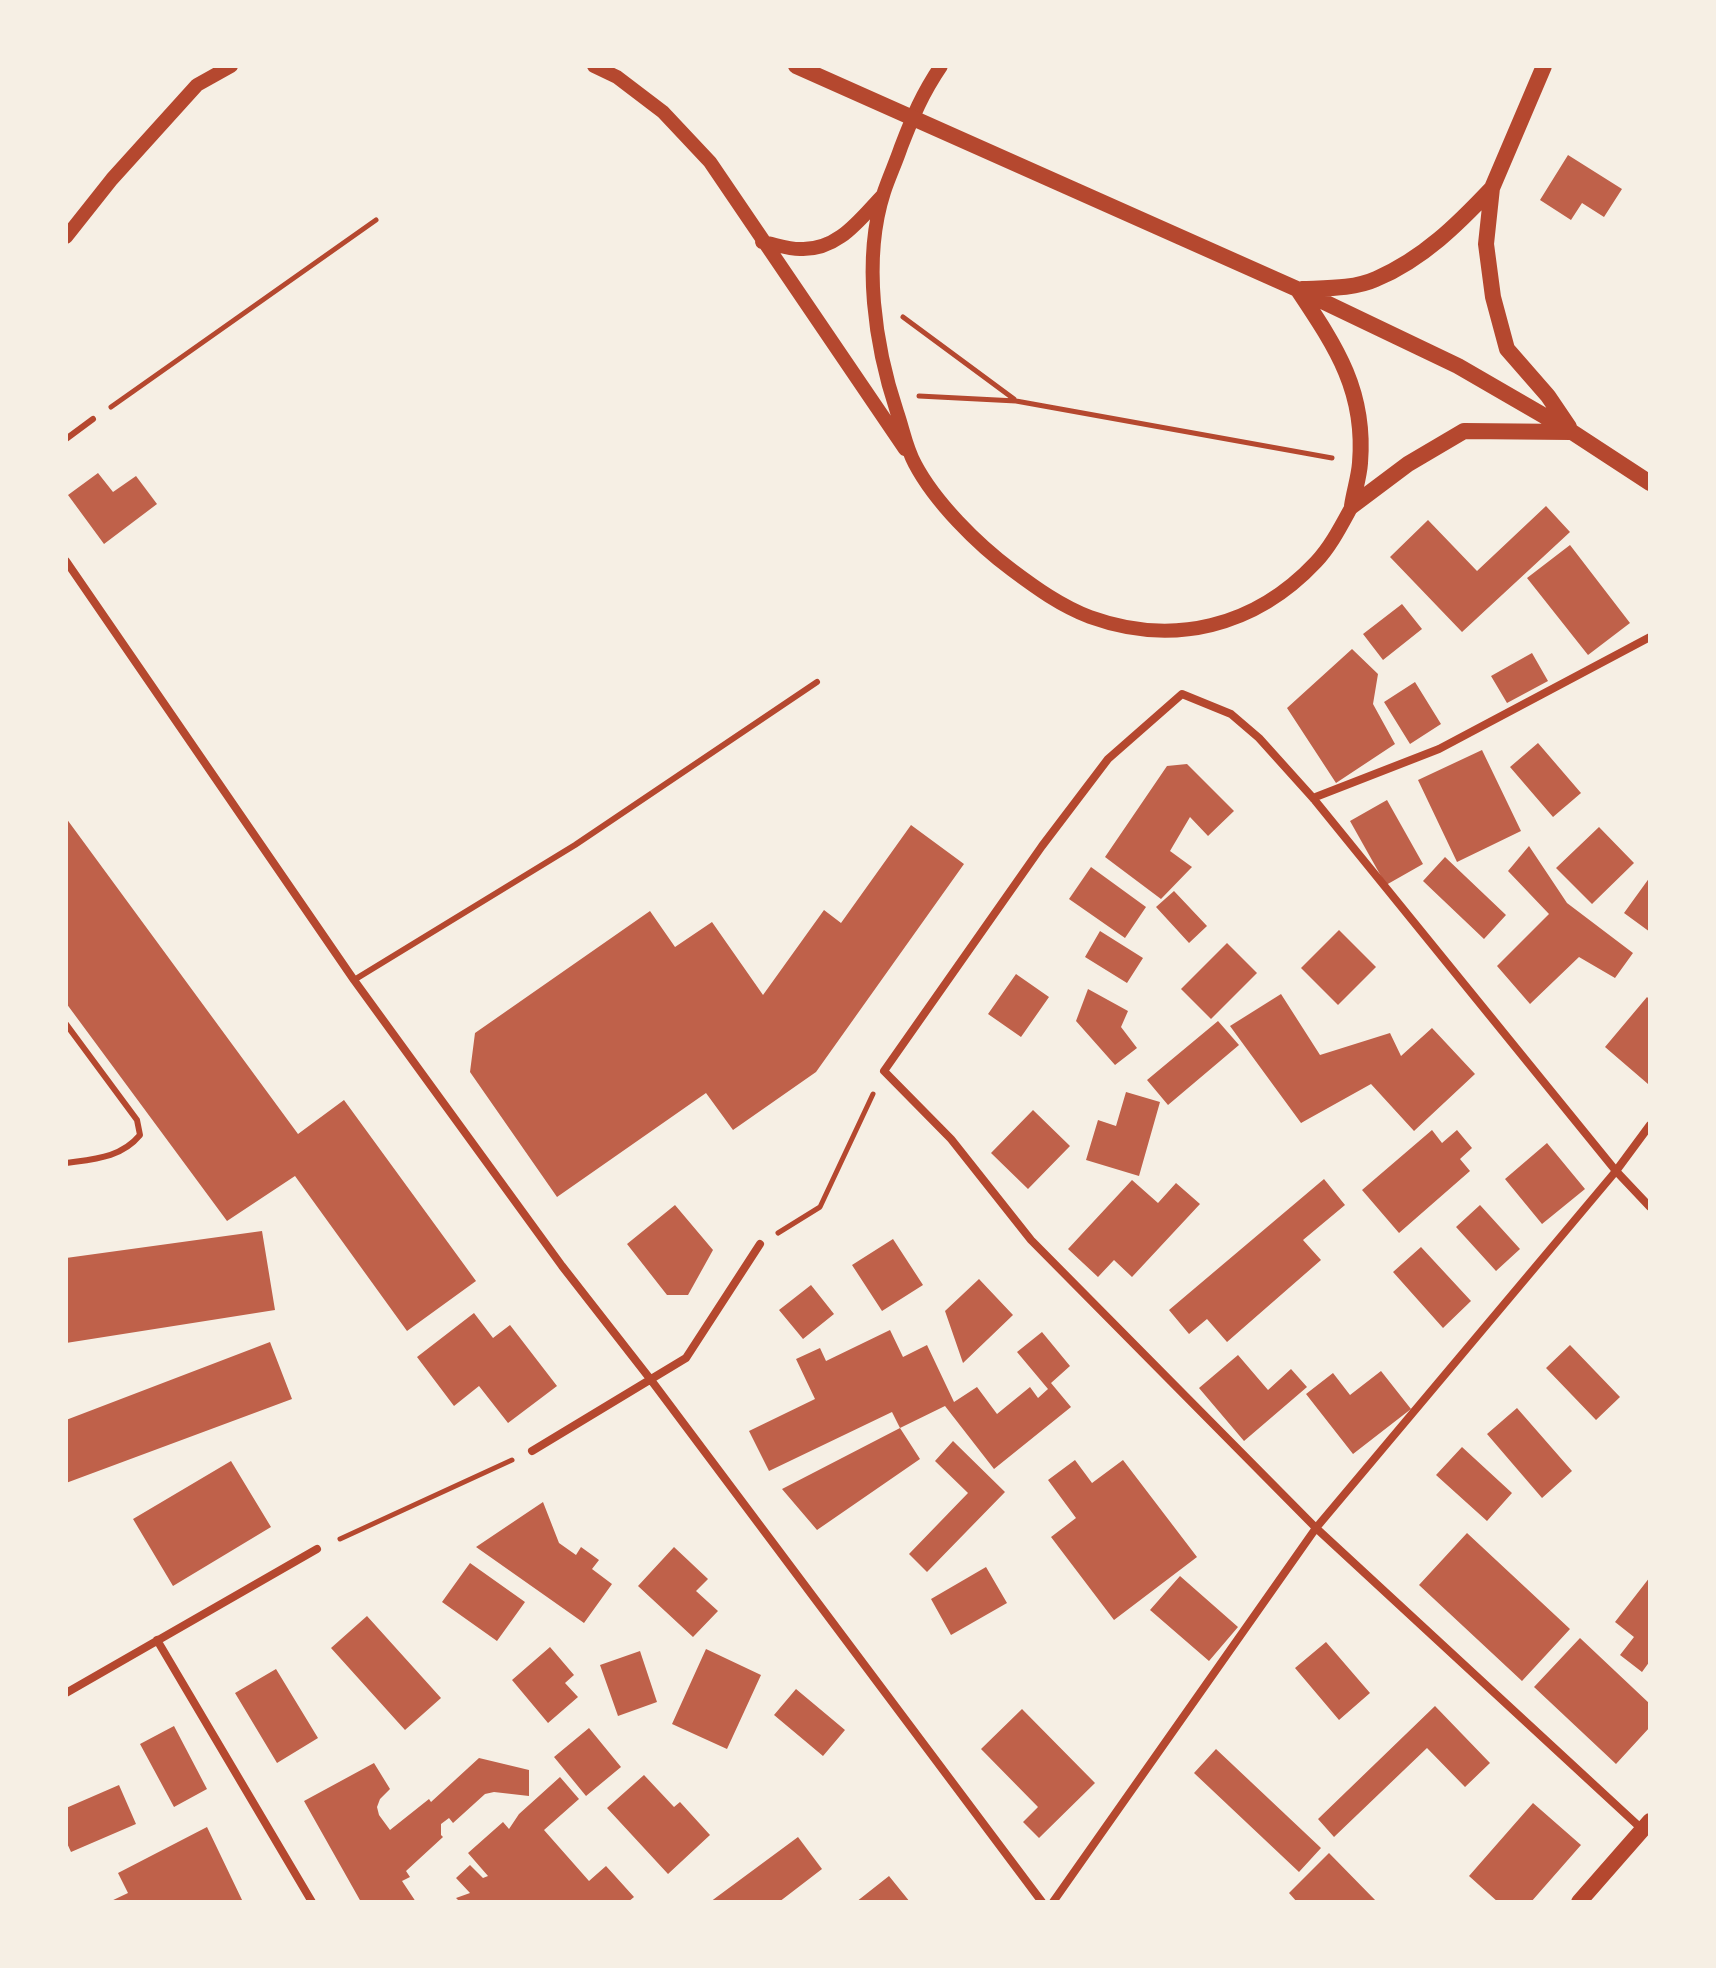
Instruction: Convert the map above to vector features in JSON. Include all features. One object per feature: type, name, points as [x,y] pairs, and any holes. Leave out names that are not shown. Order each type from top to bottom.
[{"type":"main road","points":[[796,66],[1297,289],[1458,366],[1572,432],[1650,483]]},
{"type":"main road","points":[[1544,66],[1492,188],[1486,244],[1493,297],[1507,349],[1548,396],[1572,432]]},
{"type":"main road","points":[[1297,289],[1337,287],[1375,280],[1448,235],[1492,188]]},
{"type":"main road","points":[[1297,289],[1334,343],[1358,403],[1360,463],[1352,506]]},
{"type":"main road","points":[[1352,506],[1408,464],[1464,431],[1572,432]]},
{"type":"main road","points":[[1579,1902],[1647,1828]]},
{"type":"street","points":[[66,237],[112,179],[197,85],[231,66]]},
{"type":"street","points":[[594,66],[617,77],[663,112],[710,162],[952,515],[993,556],[1053,598],[1088,616],[1130,627],[1180,632],[1219,624],[1248,613],[1286,591],[1335,537],[1352,506]]},
{"type":"street","points":[[914,463],[881,356],[872,262],[883,195],[922,94],[941,66]]},
{"type":"street","points":[[762,242],[801,249],[819,247],[845,236],[883,195]]},
{"type":"street","points":[[66,561],[354,980],[562,1266],[1042,1902]]},
{"type":"street","points":[[1313,798],[1439,749],[1650,637]]},
{"type":"street","points":[[1647,1828],[1316,1528],[1031,1240],[951,1139],[884,1071],[1042,846],[1108,759],[1182,694],[1231,714],[1259,738],[1313,798],[1616,1171],[1650,1207]]},
{"type":"street","points":[[1053,1902],[1316,1528],[1616,1171],[1650,1125]]},
{"type":"street","points":[[532,1451],[686,1358],[760,1244]]},
{"type":"street","points":[[66,1693],[317,1549]]},
{"type":"street","points":[[157,1640],[312,1902]]},
{"type":"lane","points":[[197,85],[215,66]]},
{"type":"lane","points":[[66,439],[93,419]]},
{"type":"lane","points":[[354,980],[575,845],[817,682]]},
{"type":"lane","points":[[66,1024],[137,1120],[140,1135],[112,1156],[66,1163]]},
{"type":"path","points":[[93,419],[376,220]]},
{"type":"path","points":[[873,295],[1016,401]]},
{"type":"path","points":[[891,394],[1016,401],[1360,463]]},
{"type":"path","points":[[760,1244],[820,1207],[884,1071]]},
{"type":"path","points":[[317,1549],[532,1451]]},
{"type":"building","points":[[1568,155],[1622,189],[1604,217],[1582,203],[1571,220],[1540,200]]},
{"type":"building","points":[[98,473],[113,492],[136,476],[157,504],[104,544],[68,495]]},
{"type":"building","points":[[1546,506],[1570,532],[1462,632],[1390,557],[1428,520],[1477,571]]},
{"type":"building","points":[[1570,545],[1630,623],[1588,655],[1527,578]]},
{"type":"building","points":[[1402,604],[1422,629],[1383,660],[1363,634]]},
{"type":"building","points":[[1352,649],[1378,674],[1373,704],[1395,744],[1336,783],[1287,708]]},
{"type":"building","points":[[1532,653],[1548,681],[1507,703],[1491,676]]},
{"type":"building","points":[[1415,682],[1441,724],[1410,744],[1384,702]]},
{"type":"building","points":[[1538,743],[1581,793],[1553,817],[1510,767]]},
{"type":"building","points":[[1482,750],[1521,831],[1457,862],[1418,780]]},
{"type":"building","points":[[1187,764],[1234,811],[1208,836],[1190,817],[1170,851],[1192,867],[1161,899],[1105,857],[1167,766]]},
{"type":"building","points":[[1387,800],[1423,864],[1386,885],[1350,821]]},
{"type":"building","points":[[66,818],[298,1134],[344,1100],[476,1281],[407,1331],[295,1176],[227,1221],[66,1003]]},
{"type":"building","points":[[911,825],[964,864],[816,1072],[733,1130],[706,1093],[557,1197],[470,1072],[475,1033],[650,911],[675,947],[712,922],[763,995],[824,910],[841,923]]},
{"type":"building","points":[[1599,827],[1634,863],[1592,904],[1556,868]]},
{"type":"building","points":[[1529,846],[1567,903],[1633,953],[1615,978],[1579,957],[1530,1004],[1497,966],[1549,914],[1508,871]]},
{"type":"building","points":[[1445,857],[1506,915],[1484,939],[1423,881]]},
{"type":"building","points":[[1091,867],[1146,907],[1125,938],[1069,899]]},
{"type":"building","points":[[1650,877],[1650,932],[1624,913]]},
{"type":"building","points":[[1174,891],[1207,926],[1189,943],[1156,907]]},
{"type":"building","points":[[1339,930],[1376,967],[1338,1005],[1301,968]]},
{"type":"building","points":[[1100,931],[1143,958],[1127,983],[1085,957]]},
{"type":"building","points":[[1227,943],[1257,973],[1211,1019],[1181,989]]},
{"type":"building","points":[[1016,974],[1049,997],[1021,1037],[988,1014]]},
{"type":"building","points":[[1088,989],[1128,1011],[1121,1027],[1137,1048],[1115,1065],[1076,1021]]},
{"type":"building","points":[[1281,994],[1320,1055],[1390,1033],[1401,1056],[1432,1028],[1475,1074],[1414,1131],[1371,1084],[1301,1123],[1230,1026]]},
{"type":"building","points":[[1647,997],[1650,1000],[1648,1084],[1605,1047]]},
{"type":"building","points":[[1218,1021],[1239,1045],[1168,1105],[1147,1080]]},
{"type":"building","points":[[1126,1092],[1160,1102],[1139,1176],[1086,1160],[1098,1120],[1116,1126]]},
{"type":"building","points":[[1033,1110],[1070,1146],[1028,1189],[991,1153]]},
{"type":"building","points":[[1432,1130],[1442,1143],[1457,1130],[1472,1148],[1460,1159],[1470,1171],[1399,1233],[1362,1190]]},
{"type":"building","points":[[1547,1143],[1585,1189],[1542,1224],[1505,1179]]},
{"type":"building","points":[[1324,1179],[1345,1205],[1303,1240],[1321,1260],[1227,1342],[1207,1319],[1189,1334],[1169,1310]]},
{"type":"building","points":[[1132,1180],[1158,1203],[1176,1183],[1200,1204],[1132,1277],[1114,1260],[1098,1277],[1068,1249]]},
{"type":"building","points":[[675,1205],[713,1250],[688,1295],[667,1295],[627,1244]]},
{"type":"building","points":[[1480,1205],[1520,1249],[1496,1271],[1456,1227]]},
{"type":"building","points":[[262,1231],[275,1310],[66,1343],[66,1258]]},
{"type":"building","points":[[893,1239],[923,1285],[882,1311],[852,1265]]},
{"type":"building","points":[[1421,1247],[1471,1301],[1443,1328],[1393,1272]]},
{"type":"building","points":[[979,1279],[1013,1315],[963,1363],[945,1311]]},
{"type":"building","points":[[811,1285],[834,1314],[803,1339],[779,1310]]},
{"type":"building","points":[[474,1313],[493,1338],[510,1325],[557,1386],[508,1423],[479,1386],[454,1406],[417,1357]]},
{"type":"building","points":[[890,1330],[903,1357],[927,1345],[954,1402],[977,1387],[997,1414],[1030,1387],[1038,1398],[1048,1389],[1017,1352],[1042,1332],[1070,1366],[1051,1383],[1071,1407],[994,1469],[945,1406],[900,1428],[892,1412],[769,1471],[749,1431],[815,1399],[796,1359],[820,1348],[826,1361]]},
{"type":"building","points":[[270,1342],[292,1399],[66,1483],[66,1420]]},
{"type":"building","points":[[1570,1345],[1620,1397],[1596,1420],[1546,1368]]},
{"type":"building","points":[[1238,1355],[1268,1390],[1291,1369],[1307,1387],[1244,1441],[1199,1388]]},
{"type":"building","points":[[1381,1371],[1411,1409],[1353,1454],[1306,1394],[1333,1373],[1350,1395]]},
{"type":"building","points":[[1517,1408],[1572,1471],[1542,1498],[1487,1434]]},
{"type":"building","points":[[900,1428],[920,1459],[817,1530],[782,1489]]},
{"type":"building","points":[[953,1441],[1005,1492],[927,1572],[909,1554],[968,1493],[935,1461]]},
{"type":"building","points":[[1462,1447],[1512,1493],[1487,1521],[1436,1475]]},
{"type":"building","points":[[1075,1460],[1092,1483],[1123,1460],[1197,1557],[1114,1620],[1051,1537],[1076,1518],[1048,1480]]},
{"type":"building","points":[[231,1461],[271,1527],[173,1586],[133,1519]]},
{"type":"building","points":[[543,1502],[559,1543],[576,1555],[581,1547],[599,1560],[592,1569],[612,1584],[584,1623],[476,1547]]},
{"type":"building","points":[[1467,1533],[1570,1629],[1522,1681],[1419,1585]]},
{"type":"building","points":[[674,1547],[708,1579],[696,1591],[718,1611],[693,1637],[638,1586]]},
{"type":"building","points":[[470,1563],[525,1602],[497,1641],[442,1602]]},
{"type":"building","points":[[986,1567],[1007,1603],[951,1635],[931,1599]]},
{"type":"building","points":[[1180,1576],[1238,1627],[1209,1661],[1150,1610]]},
{"type":"building","points":[[1650,1577],[1650,1661],[1642,1672],[1620,1655],[1634,1637],[1615,1622]]},
{"type":"building","points":[[367,1616],[441,1698],[405,1730],[331,1648]]},
{"type":"building","points":[[1580,1638],[1650,1704],[1650,1727],[1616,1764],[1534,1687]]},
{"type":"building","points":[[1326,1642],[1370,1693],[1339,1720],[1295,1668]]},
{"type":"building","points":[[550,1647],[574,1675],[565,1683],[578,1697],[548,1723],[512,1680]]},
{"type":"building","points":[[706,1649],[761,1675],[727,1749],[672,1724]]},
{"type":"building","points":[[640,1651],[657,1702],[618,1716],[600,1665]]},
{"type":"building","points":[[276,1669],[318,1738],[277,1763],[235,1693]]},
{"type":"building","points":[[796,1689],[845,1730],[823,1756],[774,1715]]},
{"type":"building","points":[[1435,1706],[1490,1763],[1465,1787],[1427,1748],[1334,1837],[1318,1819]]},
{"type":"building","points":[[1022,1709],[1095,1783],[1039,1838],[1023,1822],[1038,1807],[981,1749]]},
{"type":"building","points":[[174,1726],[207,1789],[174,1807],[140,1744]]},
{"type":"building","points":[[589,1728],[621,1767],[586,1796],[554,1757]]},
{"type":"building","points":[[1216,1749],[1321,1848],[1299,1872],[1194,1773]]},
{"type":"building","points":[[479,1758],[529,1770],[529,1796],[494,1792],[485,1794],[453,1823],[449,1818],[441,1824],[443,1837],[406,1871],[410,1877],[402,1881],[416,1902],[361,1902],[304,1801],[374,1763],[390,1789],[377,1807],[390,1830],[429,1799],[431,1802]]},
{"type":"building","points":[[644,1775],[674,1807],[680,1802],[710,1835],[668,1874],[607,1808]]},
{"type":"building","points":[[560,1777],[579,1799],[544,1830],[589,1881],[606,1866],[634,1897],[628,1902],[460,1902],[456,1898],[470,1893],[456,1878],[470,1865],[483,1878],[488,1876],[468,1853],[503,1822],[509,1829],[519,1814]]},
{"type":"building","points":[[119,1785],[136,1824],[71,1852],[66,1841],[66,1808]]},
{"type":"building","points":[[1533,1803],[1581,1845],[1531,1902],[1498,1902],[1469,1876]]},
{"type":"building","points":[[207,1827],[243,1902],[109,1902],[128,1893],[118,1873]]},
{"type":"building","points":[[798,1837],[822,1869],[779,1902],[710,1902]]},
{"type":"building","points":[[1329,1853],[1377,1902],[1297,1902],[1289,1893]]},
{"type":"building","points":[[889,1876],[910,1902],[856,1902]]}]
